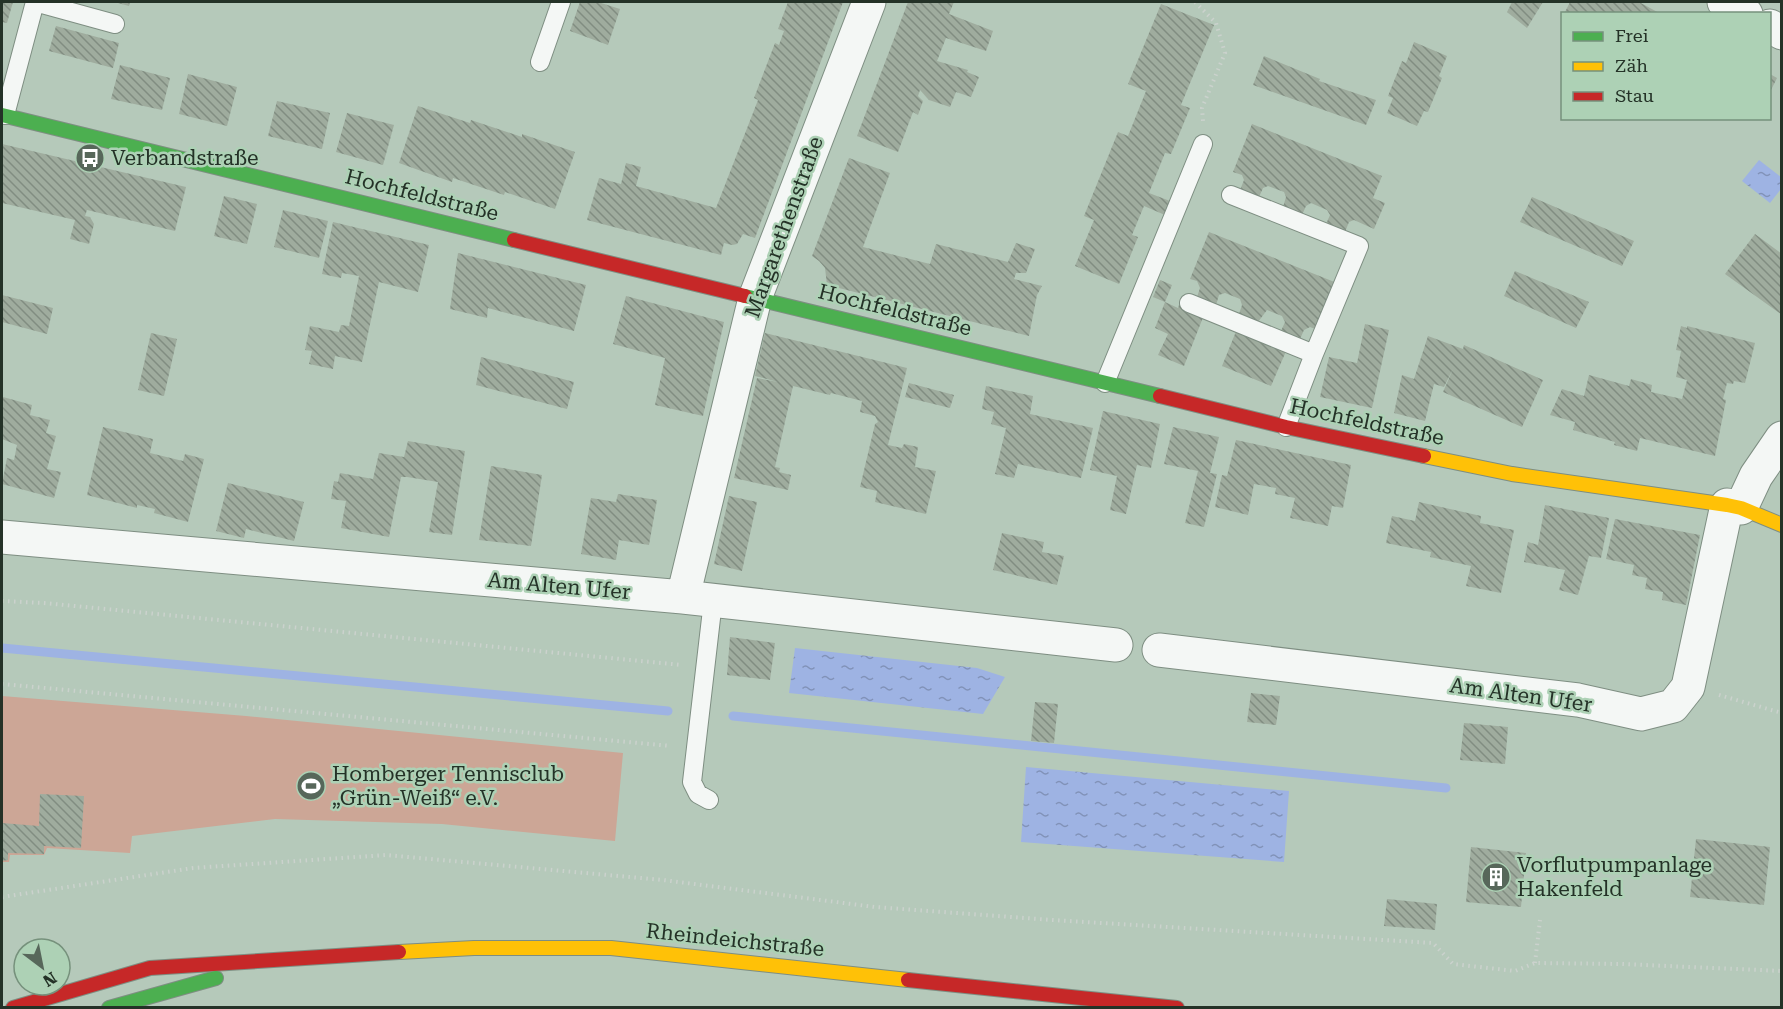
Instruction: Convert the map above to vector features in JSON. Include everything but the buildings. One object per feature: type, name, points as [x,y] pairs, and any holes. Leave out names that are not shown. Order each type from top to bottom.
[{"type":"street","name":"Margarethenstraße","points":[[698,599],[755,298],[869,2]]},
{"type":"street","points":[[1724,2],[1742,12]]},
{"type":"street","name":"Hochfeldstraße","points":[[3,115],[1286,427],[1512,474],[1734,507],[1782,525]]},
{"type":"street","points":[[1688,687],[1734,507],[1782,438]]},
{"type":"street","name":"Am Alten Ufer","points":[[2,537],[698,599],[1116,645]]},
{"type":"street","name":"Am Alten Ufer","points":[[1159,650],[1578,700],[1641,714],[1673,706],[1688,687]]},
{"type":"street","name":"Rheindeichstraße","points":[[13,1008],[150,968],[474,948],[611,948],[1177,1008]]},
{"type":"street","name":"Rheindeichstraße","points":[[109,1008],[287,958]]},
{"type":"lane","points":[[3,115],[35,2],[115,24]]},
{"type":"lane","points":[[540,62],[561,2]]},
{"type":"lane","points":[[1105,383],[1203,144]]},
{"type":"lane","points":[[1231,195],[1359,246],[1286,427]]},
{"type":"lane","points":[[1189,303],[1314,354]]},
{"type":"lane","points":[[698,599],[706,668],[692,782],[698,794],[709,800]]},
{"type":"path","points":[[1195,2],[1216,23],[1225,53],[1202,108],[1203,144]]},
{"type":"path","points":[[2,601],[44,603],[706,668]]},
{"type":"path","points":[[2,684],[696,748]]},
{"type":"path","points":[[1688,687],[1782,712]]},
{"type":"path","points":[[2,897],[193,868],[386,855],[663,880],[874,907],[1040,920],[1433,944],[1453,964],[1515,971],[1535,963],[1622,964],[1782,971]]},
{"type":"path","points":[[1535,963],[1540,920]]},
{"type":"shaded area","name":"Homberger Tennisclub „Grün-Weiß“ e.V.","points":[[2,696],[246,716],[623,753],[615,841],[442,824],[275,819],[132,836],[130,853],[47,848],[44,855],[10,855],[9,862],[2,862]]},
{"type":"water","points":[[1759,160],[1781,177],[1781,189],[1770,203],[1742,181]]},
{"type":"water","points":[[795,648],[977,668],[1005,677],[983,714],[789,693]]},
{"type":"water","points":[[1026,767],[1289,791],[1284,862],[1021,842]]},
{"type":"waterway","points":[[2,648],[668,711]]},
{"type":"waterway","points":[[733,716],[1446,788]]},
{"type":"traffic: fast","points":[[2,115],[514,240]]},
{"type":"traffic: fast","points":[[745,296],[1160,396]]},
{"type":"traffic: fast","points":[[109,1008],[216,978]]},
{"type":"traffic: slow","points":[[1424,456],[1512,474],[1727,505],[1741,508],[1782,525]]},
{"type":"traffic: slow","points":[[399,952],[474,948],[611,948],[908,980]]},
{"type":"traffic: jam","points":[[514,240],[745,296]]},
{"type":"traffic: jam","points":[[1160,396],[1286,427],[1424,456]]},
{"type":"traffic: jam","points":[[13,1008],[150,968],[399,952]]},
{"type":"traffic: jam","points":[[908,980],[1177,1008]]},
{"type":"place","name":"Verbandstraße","points":[[90,158]]},
{"type":"place","name":"Homberger Tennisclub „Grün-Weiß“ e.V.","points":[[311,786]]},
{"type":"place","name":"Vorflutpumpanlage Hakenfeld","points":[[1496,877]]}]
